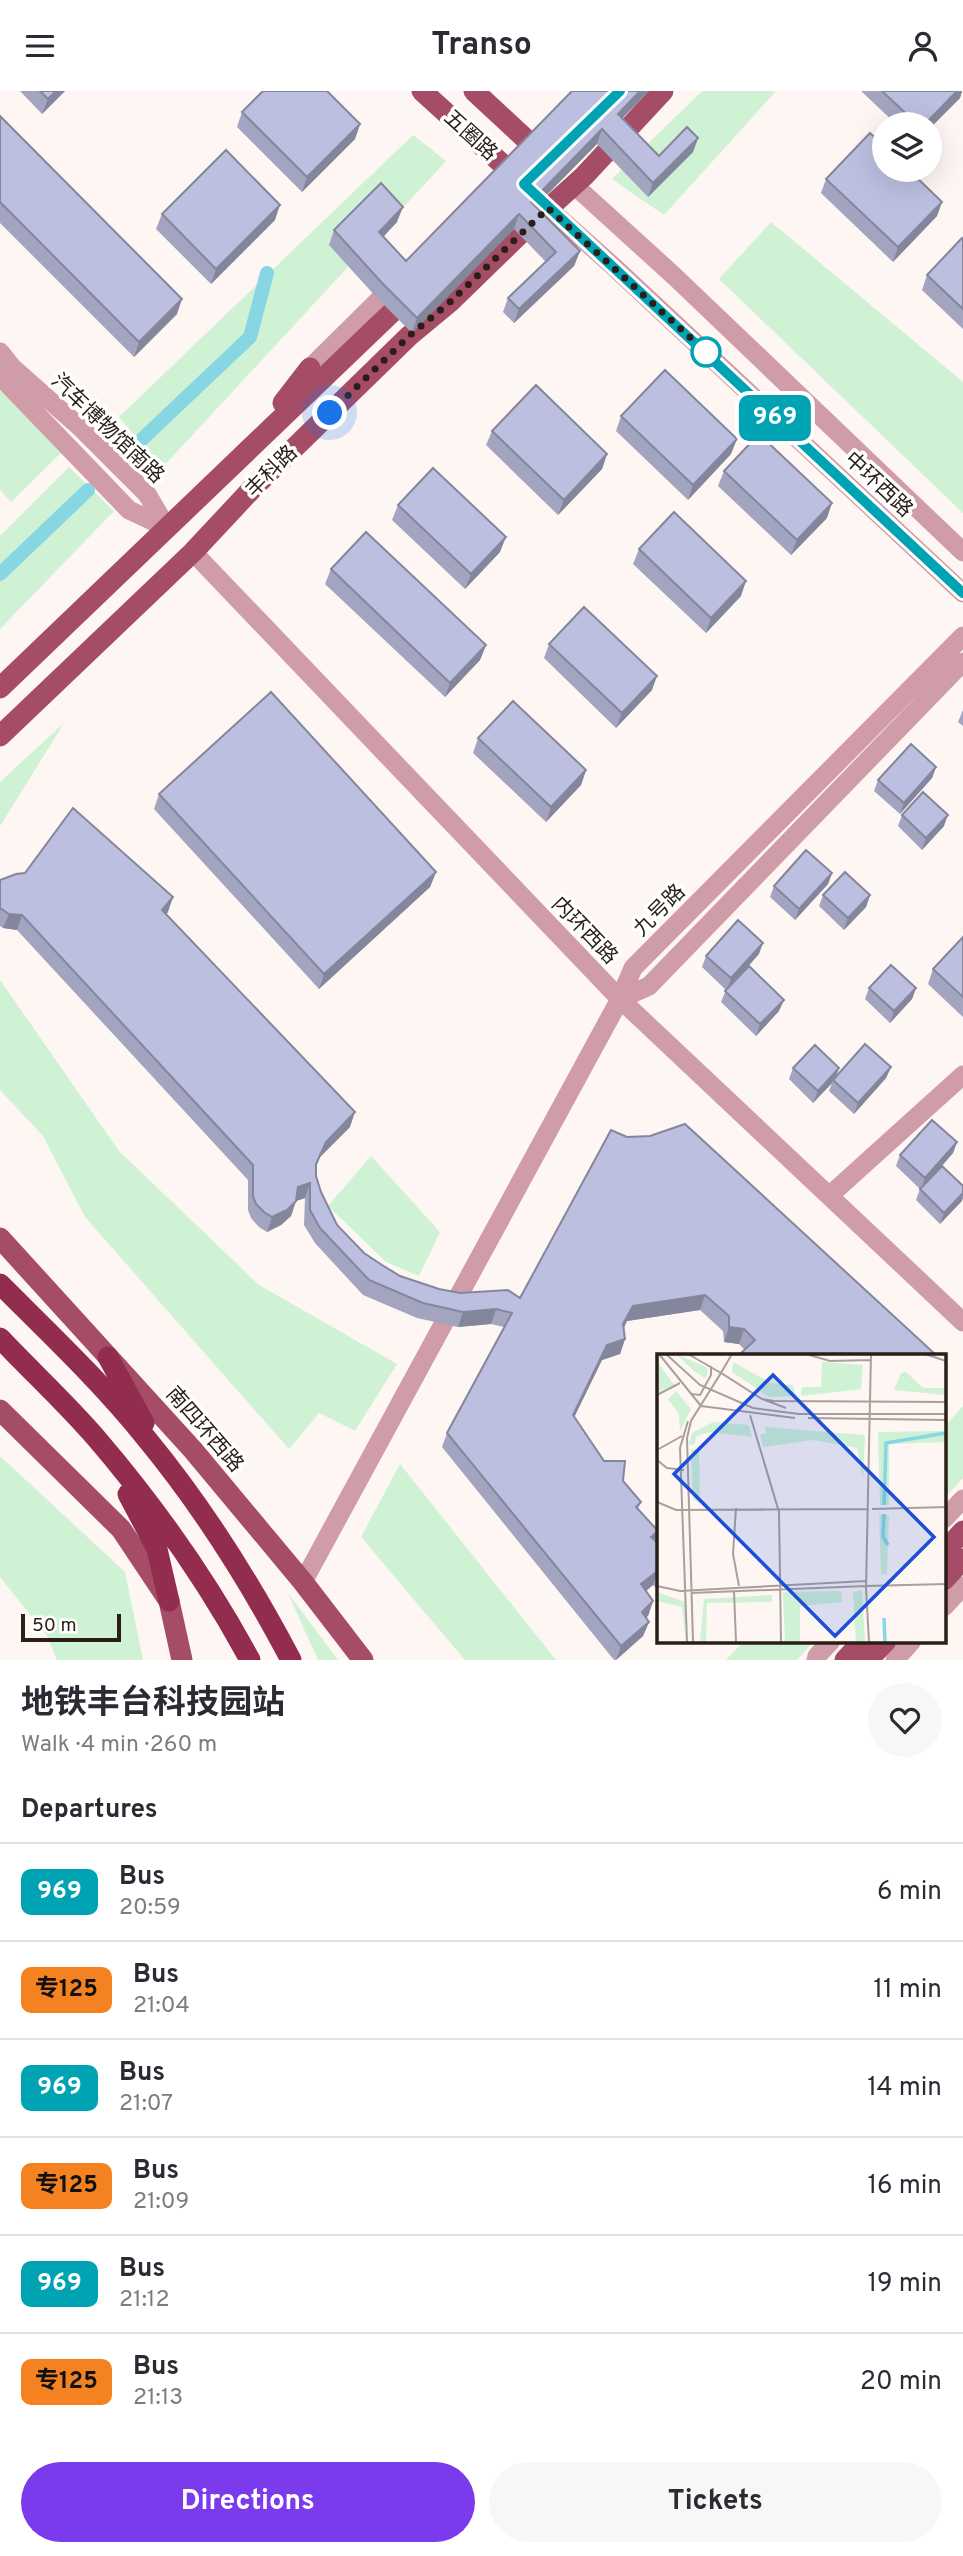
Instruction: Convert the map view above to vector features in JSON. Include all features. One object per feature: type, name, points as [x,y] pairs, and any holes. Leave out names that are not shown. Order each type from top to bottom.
[{"type":"highway","points":[[0,1284],[146,1437],[201,1511],[260,1601],[291,1660]]},
{"type":"highway","points":[[0,1338],[96,1437],[142,1495],[225,1614],[250,1660]]},
{"type":"highway","points":[[108,1357],[164,1462]]},
{"type":"highway","points":[[96,1437],[157,1549],[169,1601]]},
{"type":"main road","name":"五圈路","points":[[422,91],[517,192],[548,208]]},
{"type":"main road","name":"五圈路","points":[[474,91],[574,185]]},
{"type":"main road","name":"丰科路","points":[[0,736],[193,552],[251,490],[409,336],[450,302],[574,185],[663,91]]},
{"type":"main road","points":[[638,118],[680,91]]},
{"type":"main road","points":[[517,192],[567,143]]},
{"type":"main road","name":"丰科路","points":[[0,688],[269,431],[414,279]]},
{"type":"main road","points":[[269,431],[276,412],[310,368]]},
{"type":"main road","name":"南四环西路","points":[[0,1238],[193,1450],[303,1582],[363,1660]]},
{"type":"main road","points":[[0,1410],[121,1529],[169,1601],[182,1660]]},
{"type":"main road","points":[[946,1550],[963,1531]]},
{"type":"main road","points":[[946,1578],[963,1559]]},
{"type":"main road","points":[[845,1660],[861,1643]]},
{"type":"main road","points":[[868,1660],[902,1649]]},
{"type":"street","name":"中环西路","points":[[574,185],[673,275],[963,552]]},
{"type":"street","name":"中环西路","points":[[548,208],[963,593]]},
{"type":"street","name":"丰科路","points":[[310,368],[414,279]]},
{"type":"street","name":"汽车博物馆南路","points":[[0,352],[12,367],[82,429],[147,493],[167,528]]},
{"type":"street","name":"汽车博物馆南路","points":[[0,376],[129,510],[167,528]]},
{"type":"street","name":"内环西路","points":[[193,552],[620,999],[963,1322]]},
{"type":"street","name":"九号路","points":[[303,1582],[620,999],[632,968],[963,636]]},
{"type":"street","points":[[620,999],[649,986],[963,661]]},
{"type":"street","points":[[829,1196],[963,1075]]},
{"type":"street","points":[[946,1518],[963,1499]]},
{"type":"street","points":[[946,1605],[963,1586]]},
{"type":"street","points":[[816,1660],[829,1643]]},
{"type":"green space","points":[[702,91],[776,91],[664,215],[612,179]]},
{"type":"green space","points":[[413,135],[446,161],[161,469],[119,417]]},
{"type":"green space","points":[[771,222],[963,382],[963,513],[719,279]]},
{"type":"green space","points":[[0,390],[65,449],[11,502],[0,490]]},
{"type":"green space","points":[[69,467],[114,511],[0,629],[0,536]]},
{"type":"green space","points":[[64,723],[2,823],[0,826],[0,782]]},
{"type":"green space","points":[[0,980],[119,1151],[259,1285],[397,1364],[355,1431],[319,1413],[289,1449],[85,1217],[43,1136],[0,1090]]},
{"type":"green space","points":[[371,1156],[440,1232],[419,1276],[386,1262],[328,1206]]},
{"type":"green space","points":[[963,1406],[963,1478],[946,1497],[946,1425]]},
{"type":"green space","points":[[0,1456],[125,1572],[143,1660],[57,1660],[47,1636],[0,1577]]},
{"type":"green space","points":[[400,1464],[556,1660],[465,1660],[361,1537]]},
{"type":"green space","points":[[288,1593],[338,1660],[318,1660]]},
{"type":"green space","points":[[742,1643],[812,1643],[797,1660],[726,1660]]},
{"type":"building","points":[[40,91],[56,91],[48,99]]},
{"type":"building","points":[[263,91],[327,91],[360,124],[307,177],[242,112]]},
{"type":"building","points":[[572,91],[640,91],[618,114],[659,156],[687,127],[698,138],[653,183],[602,129],[531,202],[580,251],[519,309],[508,298],[556,252],[519,214],[417,318],[334,230],[381,183],[403,207],[379,232],[406,261]]},
{"type":"building","points":[[882,91],[957,91],[937,112],[904,112]]},
{"type":"building","points":[[0,116],[182,299],[139,342],[0,202]]},
{"type":"building","points":[[870,133],[872,182],[921,182],[942,202],[898,247],[826,179]]},
{"type":"building","points":[[226,150],[280,205],[216,269],[162,214]]},
{"type":"building","points":[[963,239],[963,309],[927,275]]},
{"type":"building","points":[[665,370],[737,439],[693,485],[621,416]]},
{"type":"building","points":[[536,385],[607,454],[564,500],[492,431]]},
{"type":"building","points":[[759,434],[832,503],[797,540],[724,471]]},
{"type":"building","points":[[433,468],[506,537],[471,574],[398,505]]},
{"type":"building","points":[[674,512],[746,581],[711,618],[639,549]]},
{"type":"building","points":[[366,532],[486,645],[450,683],[331,569]]},
{"type":"building","points":[[584,607],[657,676],[622,713],[549,644]]},
{"type":"building","points":[[271,692],[436,872],[324,974],[159,794]]},
{"type":"building","points":[[513,701],[586,770],[551,807],[478,738]]},
{"type":"building","points":[[911,744],[936,767],[904,803],[878,780]]},
{"type":"building","points":[[923,792],[948,815],[926,838],[902,815]]},
{"type":"building","points":[[73,808],[173,897],[162,910],[355,1112],[326,1142],[316,1164],[316,1176],[337,1225],[364,1253],[400,1276],[460,1293],[508,1290],[520,1298],[611,1130],[627,1137],[650,1136],[685,1124],[935,1354],[740,1354],[755,1340],[744,1329],[729,1327],[729,1316],[705,1295],[633,1306],[623,1324],[625,1339],[607,1345],[573,1415],[604,1461],[625,1461],[623,1481],[641,1502],[636,1507],[657,1530],[651,1537],[657,1542],[657,1572],[641,1584],[653,1601],[642,1612],[649,1622],[621,1646],[447,1433],[512,1313],[496,1309],[463,1312],[423,1303],[369,1280],[320,1228],[310,1210],[310,1183],[298,1187],[296,1201],[287,1210],[272,1217],[264,1212],[253,1196],[253,1165],[22,915],[9,914],[0,908],[0,880],[25,873]]},
{"type":"building","points":[[806,850],[832,873],[799,909],[774,886]]},
{"type":"building","points":[[845,872],[870,895],[848,918],[823,895]]},
{"type":"building","points":[[738,920],[763,943],[731,978],[706,956]]},
{"type":"building","points":[[963,937],[963,997],[933,969]]},
{"type":"building","points":[[891,965],[916,988],[894,1011],[869,988]]},
{"type":"building","points":[[749,966],[784,1000],[760,1024],[725,991]]},
{"type":"building","points":[[865,1044],[891,1067],[858,1103],[833,1080]]},
{"type":"building","points":[[815,1045],[839,1068],[818,1091],[793,1068]]},
{"type":"building","points":[[932,1120],[957,1142],[925,1178],[900,1155]]},
{"type":"building","points":[[942,1166],[963,1186],[963,1193],[944,1213],[920,1189]]},
{"type":"waterway","points":[[137,444],[250,337],[267,273]]},
{"type":"waterway","points":[[0,574],[88,490]]},
{"type":"bus line","name":"969","points":[[620,91],[524,184],[963,593]]},
{"type":"route","points":[[330,413],[548,208],[706,352]]}]
